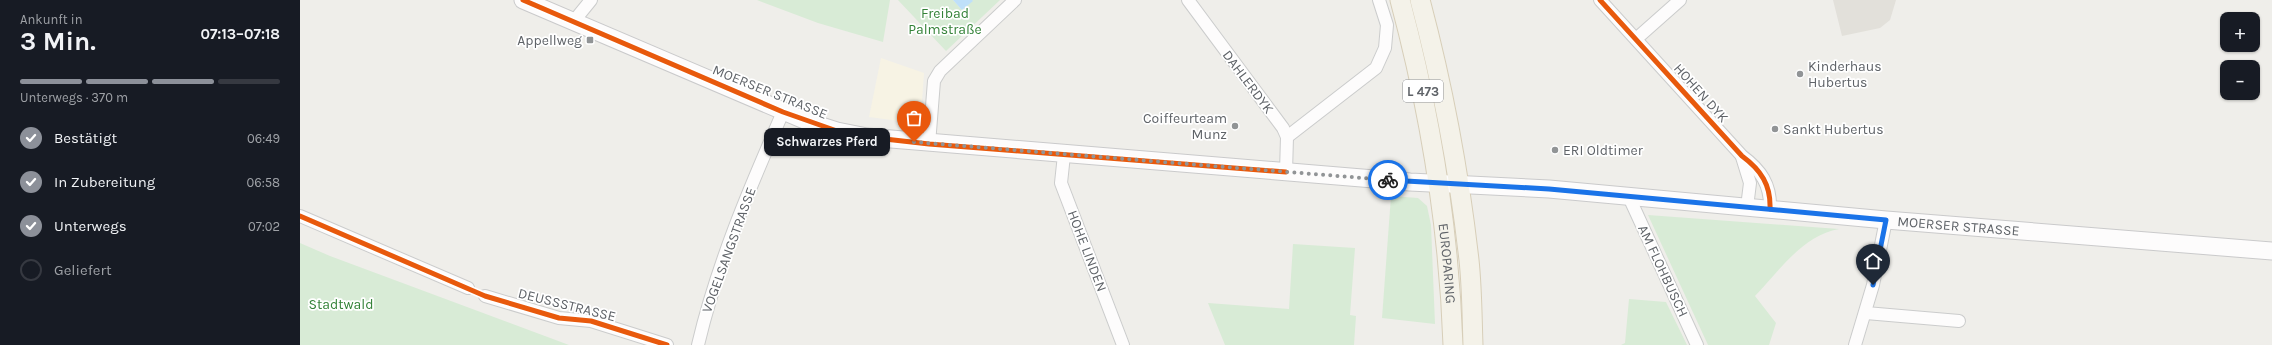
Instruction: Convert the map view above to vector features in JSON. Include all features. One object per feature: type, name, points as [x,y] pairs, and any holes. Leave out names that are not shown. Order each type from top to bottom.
[{"type":"main road","name":"MOERSER STRASSE","points":[[523,0],[784,112],[837,131],[867,138],[1286,172],[1437,183],[1459,183],[1886,220],[2272,251]]},
{"type":"main road","name":"L 473","points":[[1400,0],[1415,56],[1430,127],[1437,183]]},
{"type":"main road","name":"L 473","points":[[1420,0],[1448,118],[1459,183]]},
{"type":"main road","name":"EUROPARING","points":[[1437,183],[1448,265],[1453,345]]},
{"type":"main road","name":"EUROPARING","points":[[1459,183],[1469,261],[1473,345]]},
{"type":"street","points":[[574,21],[591,0]]},
{"type":"street","points":[[929,144],[934,81],[940,70],[1015,0]]},
{"type":"street","name":"DAHLERDYK","points":[[1188,0],[1282,128],[1287,137]]},
{"type":"street","points":[[1286,172],[1287,137],[1376,68],[1385,48],[1386,25],[1379,0]]},
{"type":"street","name":"HOHEN DYK","points":[[1600,0],[1742,156],[1760,172],[1768,186],[1770,209]]},
{"type":"street","points":[[1636,39],[1680,0]]},
{"type":"street","name":"VOGELSANGSTRASSE","points":[[698,345],[733,231],[784,112]]},
{"type":"street","name":"HOHE LINDEN","points":[[1064,155],[1061,182],[1123,345]]},
{"type":"street","name":"HOHEN DYK","points":[[1742,156],[1750,183],[1747,207]]},
{"type":"street","name":"AM FLOHBUSCH","points":[[1629,197],[1697,345]]},
{"type":"street","points":[[300,216],[468,288]]},
{"type":"street","points":[[1856,345],[1866,313],[1886,220]]},
{"type":"street","name":"DEUSSSTRASSE","points":[[485,296],[559,318],[592,321],[666,345]]},
{"type":"street","points":[[1866,313],[1959,321]]},
{"type":"shaded area","points":[[1833,0],[1896,0],[1890,20],[1880,28],[1842,36]]},
{"type":"shaded area","points":[[881,58],[924,73],[921,116],[915,123],[869,117]]},
{"type":"green space","points":[[757,0],[890,0],[883,42],[818,23]]},
{"type":"green space","name":"Freibad Palmstraße","points":[[898,0],[953,0],[962,10],[972,0],[1000,0],[946,51]]},
{"type":"green space","points":[[1391,196],[1418,198],[1427,206],[1431,225],[1435,324],[1382,318]]},
{"type":"green space","points":[[1648,215],[1839,229],[1814,238],[1803,246],[1792,255],[1755,296],[1776,323],[1769,345],[1708,345]]},
{"type":"green space","name":"Stadtwald","points":[[300,243],[330,256],[569,345],[300,345]]},
{"type":"green space","points":[[1293,244],[1355,248],[1350,315],[1356,316],[1354,345],[1225,345],[1208,303],[1289,309]]},
{"type":"green space","points":[[1629,299],[1666,302],[1687,345],[1621,345],[1625,343]]},
{"type":"water","points":[[953,0],[972,0],[973,1],[962,10]]},
{"type":"cycle path","points":[[523,0],[783,112],[837,131],[867,137],[929,144],[1286,172]]},
{"type":"cycle path","points":[[1600,0],[1742,156],[1755,167],[1767,185],[1770,209]]},
{"type":"cycle path","points":[[300,216],[485,296],[559,318],[591,321],[667,345]]},
{"type":"way so far","points":[[914,142],[1388,180]]},
{"type":"place","name":"Appellweg","points":[[590,40]]},
{"type":"place","name":"Kinderhaus Hubertus","points":[[1800,74]]},
{"type":"place","name":"Coiffeurteam Munz","points":[[1235,126]]},
{"type":"place","name":"Sankt Hubertus","points":[[1775,129]]},
{"type":"place","name":"Schwarzes Pferd","points":[[914,142]]},
{"type":"place","name":"ERI Oldtimer","points":[[1555,150]]},
{"type":"route","points":[[1388,180],[1485,184],[1549,189],[1886,220],[1873,285]]}]
